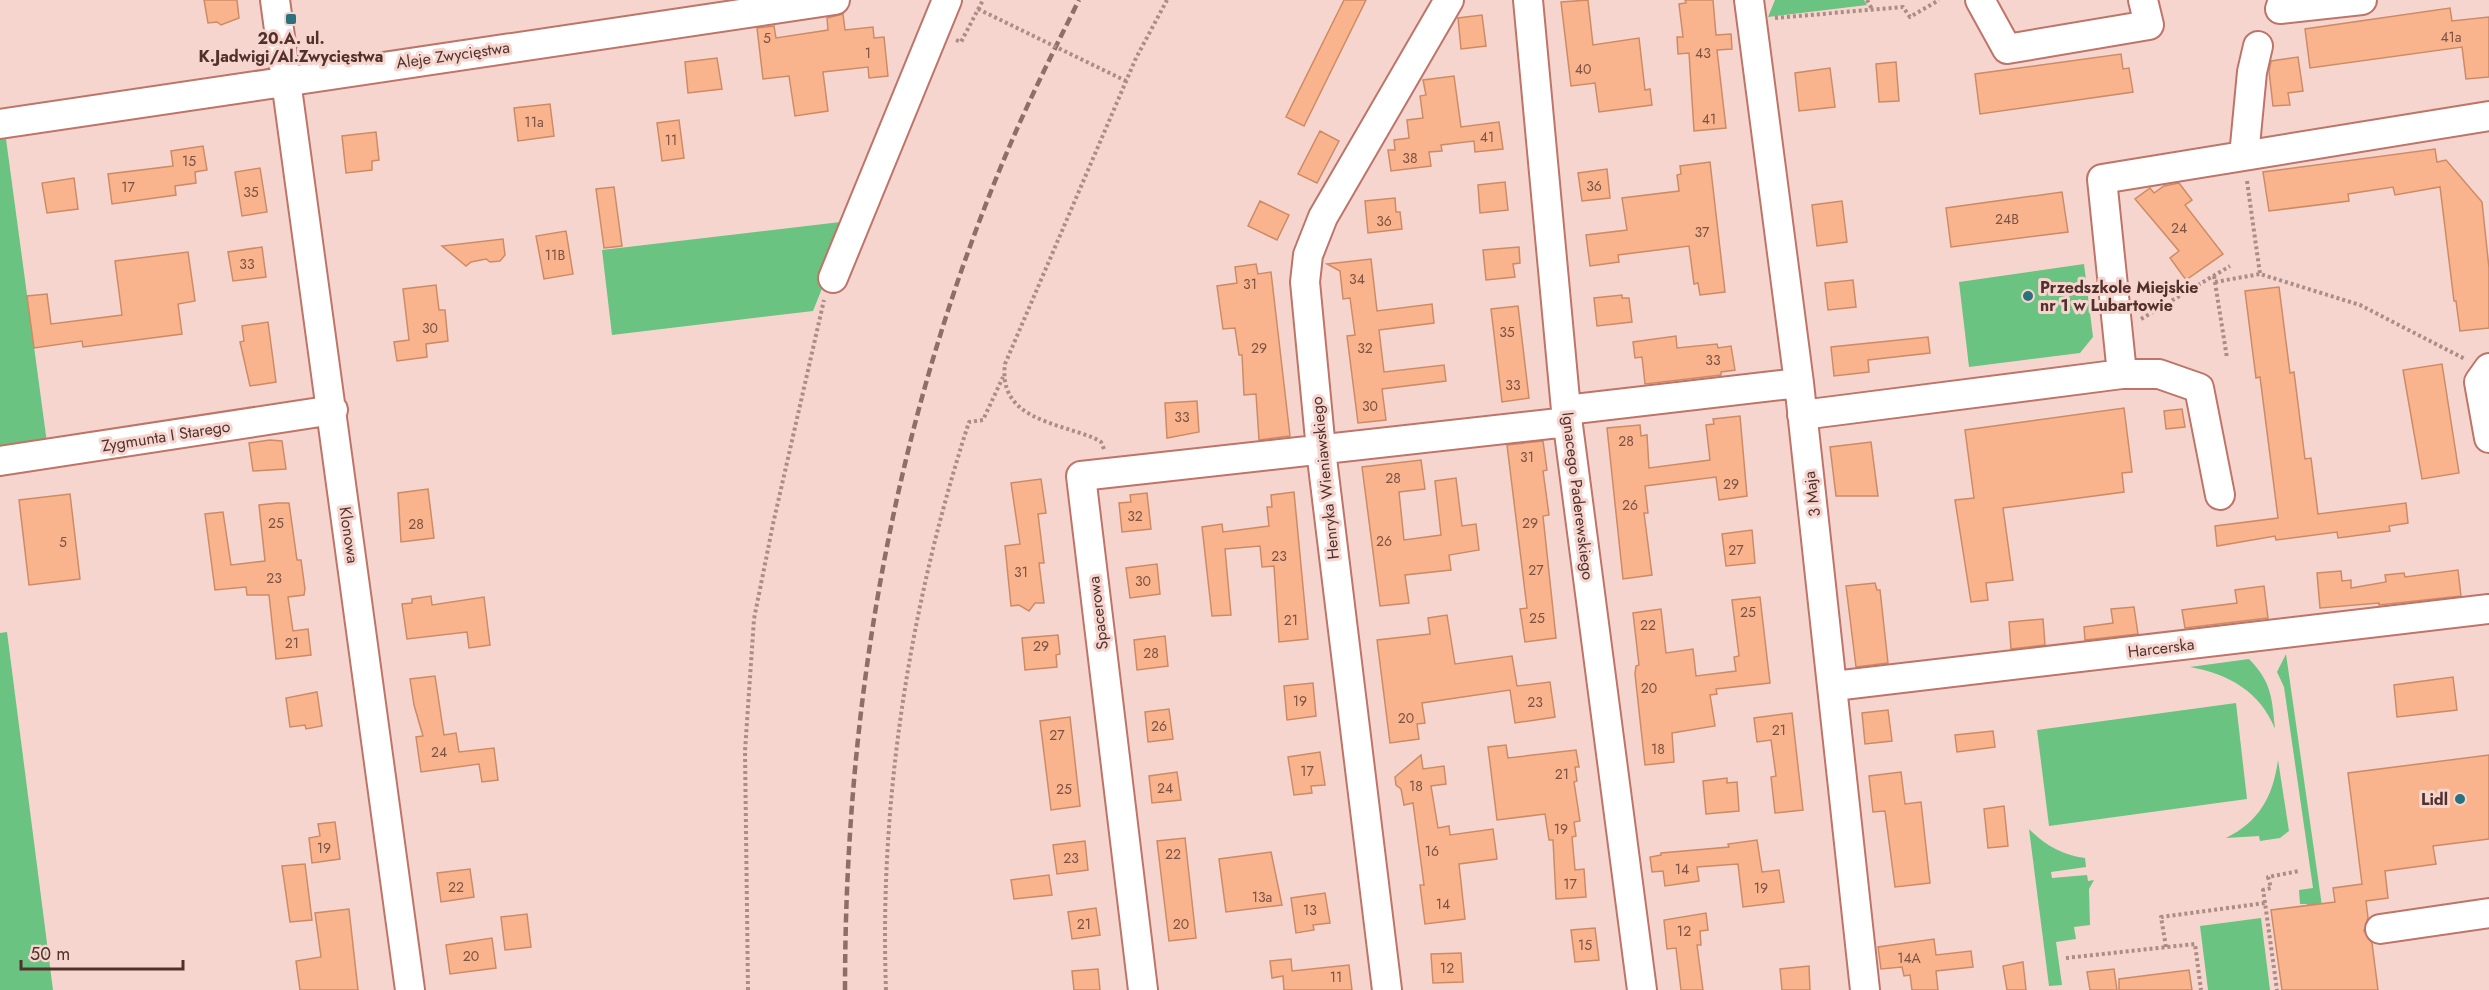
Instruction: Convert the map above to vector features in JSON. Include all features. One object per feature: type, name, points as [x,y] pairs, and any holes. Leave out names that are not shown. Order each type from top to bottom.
[{"type":"street","name":"Klonowa","points":[[275,0],[333,411],[410,990]]},
{"type":"street","name":"Aleje Zwycięstwa","points":[[0,124],[835,0]]},
{"type":"street","points":[[833,278],[947,0]]},
{"type":"street","name":"Henryka Wieniawskiego","points":[[1387,990],[1321,450],[1305,282],[1308,255],[1323,217],[1449,0]]},
{"type":"street","name":"Ignacego Paderewskiego","points":[[1528,0],[1567,416],[1642,990]]},
{"type":"street","points":[[1980,0],[2007,49],[2149,25],[2144,0]]},
{"type":"street","points":[[2283,0],[2280,9],[2362,0]]},
{"type":"street","name":"3 Maja","points":[[1757,10],[1834,686],[1865,990]]},
{"type":"street","points":[[2244,156],[2252,72],[2258,46]]},
{"type":"street","points":[[2121,374],[2102,180],[2489,116]]},
{"type":"street","points":[[2487,371],[2479,382],[2489,438]]},
{"type":"street","points":[[1802,415],[2121,374],[2159,374],[2199,388],[2220,495]]},
{"type":"street","name":"Spacerowa","points":[[1143,990],[1081,476],[1321,450],[1799,384]]},
{"type":"street","name":"Zygmunta I Starego","points":[[0,461],[333,411]]},
{"type":"street","name":"Harcerska","points":[[1834,686],[2489,609]]},
{"type":"street","points":[[2380,929],[2489,913]]},
{"type":"path","points":[[948,36],[961,42],[983,0]]},
{"type":"path","points":[[1107,473],[1101,442],[1017,408],[1004,387],[1003,377],[1005,364],[1126,81],[1167,0]]},
{"type":"path","points":[[1868,0],[1872,9]]},
{"type":"path","points":[[1757,10],[1903,7],[1910,17],[1939,0]]},
{"type":"path","points":[[978,9],[1126,81]]},
{"type":"path","points":[[2244,156],[2260,274]]},
{"type":"path","points":[[2117,333],[2230,266]]},
{"type":"path","points":[[2215,282],[2260,274],[2360,305],[2487,371]]},
{"type":"path","points":[[2214,276],[2227,358]]},
{"type":"path","points":[[748,990],[745,751],[754,619],[816,332],[833,278]]},
{"type":"path","points":[[886,990],[884,943],[889,834],[898,735],[911,660],[947,489],[969,422],[983,420],[1003,377]]},
{"type":"path","points":[[2277,990],[2263,890],[2271,888],[2268,877],[2299,871]]},
{"type":"path","points":[[2166,947],[2161,917],[2265,903]]},
{"type":"path","points":[[2066,958],[2195,944],[2201,990]]},
{"type":"green space","points":[[1775,0],[1864,0],[1867,5],[1768,17]]},
{"type":"green space","points":[[6,139],[47,443],[0,449],[0,140]]},
{"type":"green space","points":[[849,221],[813,311],[612,335],[602,250]]},
{"type":"green space","points":[[2084,264],[2093,337],[2080,353],[1969,367],[1959,282]]},
{"type":"green space","points":[[7,632],[53,990],[0,990],[0,633]]},
{"type":"green space","points":[[2286,654],[2334,990],[2319,990],[2307,904],[2300,904],[2299,890],[2313,888],[2284,687],[2277,672]]},
{"type":"green space","points":[[2249,659],[2267,683],[2272,700],[2275,729],[2261,704],[2241,686],[2217,674],[2190,667]]},
{"type":"green space","points":[[2236,703],[2247,799],[2049,826],[2037,730]]},
{"type":"green space","points":[[2278,760],[2289,831],[2280,838],[2260,841],[2259,836],[2226,838],[2248,824],[2263,806],[2273,785]]},
{"type":"green space","points":[[2029,829],[2054,848],[2085,858],[2086,867],[2051,872],[2052,878],[2087,875],[2088,881],[2094,880],[2089,889],[2090,925],[2074,927],[2076,939],[2056,942],[2062,985],[2049,986]]},
{"type":"green space","points":[[2261,918],[2270,990],[2208,990],[2200,926]]},
{"type":"building","points":[[204,0],[237,0],[239,18],[221,25],[217,22],[208,23]]},
{"type":"building","points":[[1344,0],[1366,0],[1304,126],[1286,117]]},
{"type":"building","points":[[1588,0],[1593,45],[1639,38],[1645,90],[1650,89],[1652,105],[1599,112],[1595,83],[1571,86],[1561,2]]},
{"type":"building","points":[[1685,0],[1713,0],[1716,35],[1731,34],[1732,49],[1717,50],[1726,128],[1694,131],[1689,53],[1678,54],[1677,37],[1683,37],[1679,4],[1686,3]]},
{"type":"building","points":[[2450,8],[2452,21],[2489,17],[2489,77],[2466,79],[2462,47],[2310,68],[2305,29]]},
{"type":"building","points":[[843,14],[845,30],[873,27],[874,38],[884,37],[888,76],[869,78],[868,67],[823,72],[828,111],[795,116],[789,76],[763,79],[757,28],[774,26],[776,38],[828,30],[827,18]]},
{"type":"building","points":[[1482,15],[1486,46],[1461,49],[1458,18]]},
{"type":"building","points":[[2121,54],[2123,69],[2129,68],[2133,92],[1980,114],[1975,74]]},
{"type":"building","points":[[2298,57],[2303,91],[2288,93],[2290,105],[2273,106],[2269,71],[2271,61]]},
{"type":"building","points":[[717,58],[722,89],[688,93],[685,62]]},
{"type":"building","points":[[1896,62],[1899,101],[1879,102],[1876,64]]},
{"type":"building","points":[[1830,68],[1835,107],[1799,111],[1795,73]]},
{"type":"building","points":[[1454,76],[1461,127],[1499,122],[1503,149],[1475,152],[1474,141],[1441,145],[1442,151],[1429,152],[1431,166],[1391,171],[1388,150],[1395,150],[1394,140],[1409,138],[1407,120],[1423,118],[1420,96],[1426,95],[1423,80]]},
{"type":"building","points":[[550,104],[554,136],[518,141],[514,108]]},
{"type":"building","points":[[679,120],[684,158],[662,161],[657,123]]},
{"type":"building","points":[[1320,131],[1339,141],[1317,183],[1298,174]]},
{"type":"building","points":[[376,132],[379,160],[372,161],[372,170],[346,173],[342,136]]},
{"type":"building","points":[[203,146],[207,170],[195,172],[196,183],[175,186],[176,195],[112,204],[108,174],[173,166],[171,151]]},
{"type":"building","points":[[2435,149],[2437,162],[2446,160],[2482,202],[2489,268],[2489,328],[2460,331],[2456,301],[2454,301],[2440,187],[2395,195],[2393,187],[2348,194],[2349,201],[2269,211],[2263,172]]},
{"type":"building","points":[[1710,162],[1725,292],[1700,295],[1698,283],[1694,284],[1689,246],[1618,255],[1619,262],[1590,266],[1586,235],[1627,230],[1622,198],[1679,191],[1677,175],[1681,174],[1680,166]]},
{"type":"building","points":[[260,168],[267,212],[242,216],[235,172]]},
{"type":"building","points":[[1607,169],[1610,198],[1582,201],[1578,173]]},
{"type":"building","points":[[74,178],[78,209],[47,213],[42,183]]},
{"type":"building","points":[[1505,182],[1508,210],[1480,213],[1478,185]]},
{"type":"building","points":[[2179,183],[2192,200],[2185,205],[2223,254],[2186,280],[2170,258],[2179,251],[2135,199],[2150,188],[2154,193],[2164,186]]},
{"type":"building","points":[[614,187],[622,246],[604,248],[596,189]]},
{"type":"building","points":[[2062,192],[2068,232],[1951,247],[1946,208]]},
{"type":"building","points":[[1395,198],[1396,212],[1400,212],[1402,229],[1368,233],[1365,201]]},
{"type":"building","points":[[1260,201],[1289,215],[1277,240],[1248,226]]},
{"type":"building","points":[[1842,201],[1847,242],[1817,246],[1812,205]]},
{"type":"building","points":[[566,231],[573,274],[544,279],[536,236]]},
{"type":"building","points":[[503,239],[505,255],[500,261],[490,262],[486,259],[471,262],[466,266],[442,246]]},
{"type":"building","points":[[262,247],[266,277],[233,281],[228,252]]},
{"type":"building","points":[[1519,247],[1520,263],[1513,264],[1515,277],[1486,280],[1483,250]]},
{"type":"building","points":[[188,252],[195,301],[178,304],[182,334],[83,347],[82,341],[34,348],[27,296],[47,294],[51,324],[122,315],[115,261]]},
{"type":"building","points":[[1371,259],[1377,311],[1432,304],[1434,323],[1379,330],[1384,372],[1444,365],[1446,381],[1382,389],[1386,420],[1358,423],[1347,336],[1355,335],[1350,298],[1343,299],[1340,271],[1327,264]]},
{"type":"building","points":[[1256,264],[1258,274],[1271,272],[1290,436],[1259,440],[1256,394],[1244,395],[1242,355],[1239,355],[1235,328],[1223,329],[1217,286],[1237,283],[1235,267]]},
{"type":"building","points":[[1853,280],[1856,307],[1828,310],[1825,283]]},
{"type":"building","points":[[436,285],[439,310],[445,310],[448,341],[426,344],[427,357],[397,361],[394,342],[409,340],[403,289]]},
{"type":"building","points":[[2279,287],[2290,373],[2294,372],[2305,459],[2311,458],[2318,514],[2406,503],[2408,523],[2389,526],[2390,531],[2338,538],[2337,532],[2276,540],[2275,536],[2217,546],[2215,526],[2278,518],[2260,377],[2256,378],[2245,291]]},
{"type":"building","points":[[1622,295],[1622,298],[1629,298],[1632,322],[1597,326],[1594,298]]},
{"type":"building","points":[[1518,306],[1529,398],[1502,402],[1491,309]]},
{"type":"building","points":[[268,322],[276,382],[250,386],[240,342],[244,341],[242,326]]},
{"type":"building","points":[[1676,336],[1677,348],[1717,344],[1718,348],[1731,346],[1735,370],[1721,372],[1721,375],[1645,384],[1642,357],[1635,358],[1633,342]]},
{"type":"building","points":[[1928,337],[1930,353],[1868,360],[1869,372],[1834,376],[1831,347]]},
{"type":"building","points":[[2442,364],[2459,473],[2422,479],[2403,370]]},
{"type":"building","points":[[1197,401],[1199,432],[1167,438],[1165,403]]},
{"type":"building","points":[[2124,408],[2132,472],[2122,473],[2124,492],[2003,508],[2013,580],[1986,583],[1988,600],[1971,602],[1955,500],[1974,498],[1965,430]]},
{"type":"building","points":[[2182,409],[2185,427],[2166,429],[2164,411]]},
{"type":"building","points":[[1740,416],[1747,496],[1719,500],[1716,477],[1645,486],[1648,513],[1644,513],[1652,575],[1623,579],[1607,428],[1640,425],[1641,436],[1647,435],[1649,468],[1710,460],[1706,425],[1714,424],[1713,419]]},
{"type":"building","points":[[282,441],[286,469],[253,471],[249,443]]},
{"type":"building","points":[[1543,441],[1547,470],[1543,471],[1549,515],[1543,516],[1556,638],[1525,642],[1520,609],[1527,608],[1507,445]]},
{"type":"building","points":[[1871,442],[1878,496],[1836,496],[1830,447]]},
{"type":"building","points":[[1421,460],[1425,489],[1399,492],[1404,540],[1441,535],[1435,481],[1456,478],[1462,526],[1476,524],[1479,550],[1449,555],[1451,570],[1405,575],[1409,603],[1380,606],[1362,467]]},
{"type":"building","points":[[1041,479],[1046,513],[1038,514],[1044,563],[1039,563],[1044,603],[1035,603],[1029,611],[1019,605],[1011,606],[1005,546],[1020,544],[1011,483]]},
{"type":"building","points":[[428,489],[434,538],[401,542],[398,493]]},
{"type":"building","points":[[1294,492],[1308,639],[1279,642],[1274,566],[1262,567],[1260,546],[1225,549],[1231,615],[1212,616],[1202,527],[1222,524],[1223,532],[1269,526],[1267,507],[1272,507],[1271,495]]},
{"type":"building","points":[[1147,493],[1151,529],[1122,532],[1119,503],[1131,502],[1130,495]]},
{"type":"building","points":[[70,494],[80,579],[29,585],[19,500]]},
{"type":"building","points":[[289,503],[297,560],[301,560],[305,589],[304,595],[288,597],[293,631],[308,629],[311,655],[276,659],[269,595],[247,595],[246,587],[215,590],[205,514],[223,512],[231,565],[265,561],[259,505]]},
{"type":"building","points":[[1752,530],[1755,563],[1726,566],[1722,534]]},
{"type":"building","points":[[1157,564],[1160,594],[1130,598],[1126,568]]},
{"type":"building","points":[[2458,570],[2461,596],[2379,605],[2379,603],[2320,608],[2317,573],[2341,571],[2342,581],[2351,580],[2351,588],[2386,582],[2385,575],[2404,573],[2405,577]]},
{"type":"building","points":[[1875,583],[1877,590],[1880,590],[1888,663],[1856,667],[1846,586]]},
{"type":"building","points":[[2264,586],[2268,618],[2185,628],[2182,610],[2237,603],[2235,590]]},
{"type":"building","points":[[431,596],[432,605],[484,597],[490,645],[469,648],[467,632],[407,639],[402,604],[412,603],[412,599]]},
{"type":"building","points":[[1760,597],[1770,683],[1716,689],[1717,694],[1710,695],[1715,726],[1672,733],[1674,762],[1645,765],[1635,674],[1636,666],[1639,665],[1633,613],[1661,609],[1666,653],[1693,649],[1696,676],[1736,671],[1734,657],[1739,656],[1732,600]]},
{"type":"building","points":[[2134,607],[2138,634],[2085,640],[2084,627],[2113,623],[2111,609]]},
{"type":"building","points":[[1447,615],[1455,664],[1512,656],[1517,686],[1550,682],[1555,717],[1515,723],[1510,690],[1422,703],[1425,723],[1417,724],[1419,739],[1390,743],[1377,640],[1430,634],[1428,618]]},
{"type":"building","points":[[2043,619],[2045,645],[2011,649],[2009,622]]},
{"type":"building","points":[[1058,635],[1060,654],[1056,655],[1057,667],[1025,670],[1022,638]]},
{"type":"building","points":[[1165,636],[1168,666],[1137,670],[1134,640]]},
{"type":"building","points":[[435,676],[444,735],[456,733],[459,752],[494,748],[498,780],[482,782],[479,764],[421,772],[416,737],[423,736],[414,705],[410,679]]},
{"type":"building","points":[[2453,677],[2457,710],[2397,717],[2394,685]]},
{"type":"building","points":[[1313,683],[1316,716],[1287,720],[1284,686]]},
{"type":"building","points":[[317,692],[322,726],[306,729],[305,725],[290,727],[286,698]]},
{"type":"building","points":[[1169,709],[1173,739],[1148,742],[1145,712]]},
{"type":"building","points":[[1888,710],[1892,741],[1865,744],[1862,713]]},
{"type":"building","points":[[1792,713],[1803,810],[1775,813],[1771,777],[1776,776],[1771,740],[1757,742],[1754,718]]},
{"type":"building","points":[[1070,717],[1080,806],[1051,810],[1040,721]]},
{"type":"building","points":[[1993,731],[1995,747],[1957,752],[1955,735]]},
{"type":"building","points":[[1506,745],[1508,758],[1576,750],[1579,767],[1575,767],[1577,781],[1574,782],[1580,821],[1574,822],[1576,836],[1572,837],[1575,870],[1584,869],[1586,897],[1556,899],[1553,840],[1549,840],[1545,814],[1497,820],[1488,747]]},
{"type":"building","points":[[1320,752],[1325,785],[1311,786],[1312,793],[1294,795],[1288,757]]},
{"type":"building","points":[[1421,755],[1423,769],[1444,766],[1446,784],[1431,786],[1438,828],[1449,826],[1450,835],[1493,829],[1497,859],[1459,864],[1465,919],[1425,924],[1420,885],[1424,885],[1413,803],[1404,805],[1401,789],[1396,785],[1395,777]]},
{"type":"building","points":[[2489,755],[2489,839],[2433,846],[2436,864],[2385,871],[2388,898],[2366,901],[2368,918],[2364,931],[2372,943],[2378,990],[2282,990],[2271,910],[2335,902],[2333,888],[2362,884],[2348,773]]},
{"type":"building","points":[[1177,772],[1181,800],[1152,803],[1149,776]]},
{"type":"building","points":[[1901,772],[1905,804],[1921,802],[1930,883],[1895,887],[1885,811],[1873,812],[1869,776]]},
{"type":"building","points":[[1727,778],[1727,783],[1737,782],[1739,811],[1706,814],[1703,781]]},
{"type":"building","points":[[2004,806],[2008,846],[1988,848],[1984,809]]},
{"type":"building","points":[[335,822],[340,859],[312,863],[309,838],[320,836],[318,824]]},
{"type":"building","points":[[1185,838],[1196,938],[1169,941],[1157,841]]},
{"type":"building","points":[[1757,840],[1762,872],[1779,870],[1784,902],[1743,907],[1738,864],[1697,867],[1699,881],[1665,886],[1663,871],[1652,872],[1650,857],[1661,855],[1661,853],[1729,847],[1728,844]]},
{"type":"building","points":[[1085,841],[1088,870],[1057,874],[1053,845]]},
{"type":"building","points":[[1271,852],[1282,905],[1226,912],[1219,859]]},
{"type":"building","points":[[305,864],[312,920],[290,922],[282,866]]},
{"type":"building","points":[[470,869],[474,897],[441,902],[437,873]]},
{"type":"building","points":[[1049,875],[1052,895],[1014,899],[1011,880]]},
{"type":"building","points":[[1325,893],[1330,923],[1313,925],[1314,930],[1296,933],[1291,898]]},
{"type":"building","points":[[1096,908],[1100,935],[1072,939],[1068,912]]},
{"type":"building","points":[[349,909],[358,990],[300,990],[296,961],[321,957],[315,913]]},
{"type":"building","points":[[1706,913],[1708,930],[1700,931],[1701,945],[1697,945],[1703,990],[1681,990],[1676,948],[1667,949],[1664,920]]},
{"type":"building","points":[[527,914],[531,947],[505,950],[501,917]]},
{"type":"building","points":[[1595,928],[1599,960],[1575,962],[1571,930]]},
{"type":"building","points":[[492,938],[496,968],[450,974],[446,945]]},
{"type":"building","points":[[1934,939],[1936,955],[1971,951],[1973,967],[1936,971],[1938,990],[1912,990],[1910,975],[1904,976],[1902,967],[1881,969],[1878,947]]},
{"type":"building","points":[[1461,953],[1463,982],[1433,983],[1431,954]]},
{"type":"building","points":[[1291,959],[1292,971],[1349,965],[1352,990],[1284,990],[1283,976],[1272,978],[1270,961]]},
{"type":"building","points":[[2023,962],[2026,990],[2007,990],[2003,966]]},
{"type":"building","points":[[1809,966],[1810,990],[1782,990],[1780,969]]},
{"type":"building","points":[[1098,969],[1100,990],[1074,990],[1072,971]]},
{"type":"building","points":[[2114,969],[2117,990],[2090,990],[2087,972]]},
{"type":"building","points":[[2189,970],[2192,990],[2119,990],[2119,979]]},
{"type":"railway","points":[[845,990],[847,884],[854,778],[866,673],[883,569],[904,466],[931,364],[964,263],[1011,143],[1079,0]]},
{"type":"place","name":"20.A. ul. K.Jadwigi/Al.Zwycięstwa","points":[[291,19]]},
{"type":"place","name":"Przedszkole Miejskie nr 1 w Lubartowie","points":[[2028,296]]},
{"type":"place","name":"Lidl","points":[[2460,799]]}]
